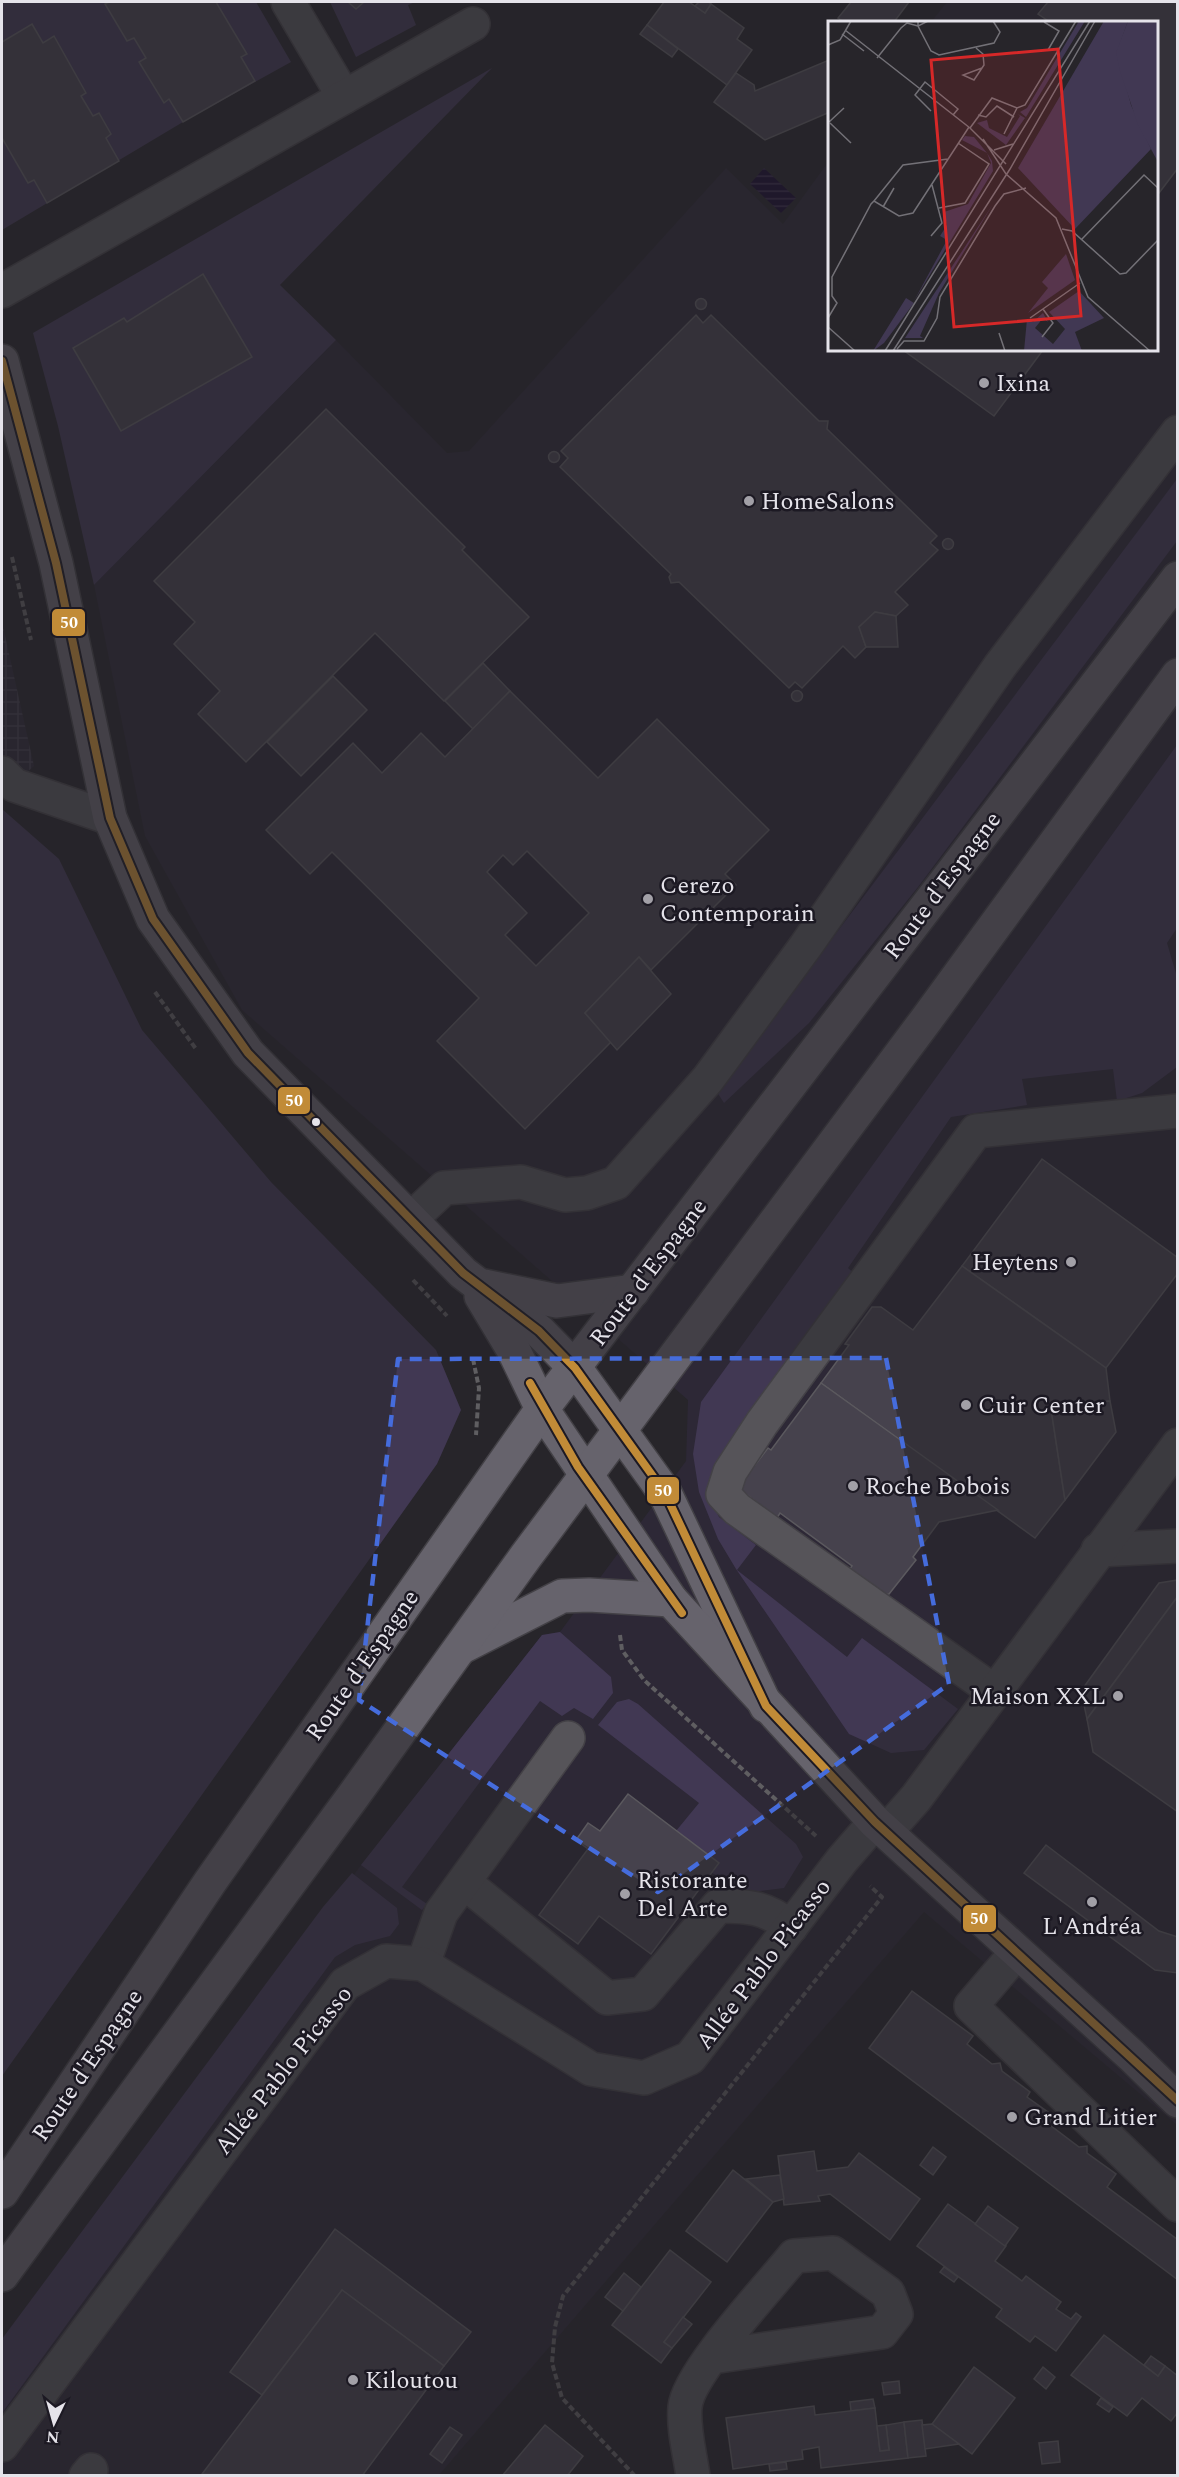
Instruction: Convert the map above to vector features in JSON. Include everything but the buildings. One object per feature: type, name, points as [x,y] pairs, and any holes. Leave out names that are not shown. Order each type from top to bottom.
[{"type":"main road","points":[[2,361],[56,562],[110,818],[153,919],[248,1053],[474,1283],[539,1331],[575,1368],[665,1493],[766,1706]]},
{"type":"main road","name":"Route d'Espagne","points":[[2,2192],[217,1873],[543,1409],[1178,578]]},
{"type":"main road","points":[[2,2275],[354,1795],[458,1649],[919,1030],[1178,675]]},
{"type":"main road","points":[[474,1283],[557,1301],[633,1291]]},
{"type":"main road","points":[[474,1283],[514,1351],[543,1409],[671,1600],[766,1706],[881,1827],[1178,2101]]},
{"type":"main road","points":[[458,1649],[562,1596],[589,1594],[671,1600]]},
{"type":"street","points":[[288,2],[344,97]]},
{"type":"street","points":[[2,291],[473,24]]},
{"type":"street","points":[[411,1219],[444,1188],[521,1182],[565,1195],[587,1193],[616,1183],[708,1079],[805,947],[1000,666],[1178,432]]},
{"type":"street","points":[[2,773],[14,785],[110,818]]},
{"type":"street","points":[[995,1692],[737,1509],[723,1494],[730,1472],[762,1423],[976,1131],[1178,1111]]},
{"type":"street","name":"Allée Pablo Picasso","points":[[2,2445],[345,1984],[386,1961],[423,1964],[591,2069],[644,2078],[690,2058],[791,1927],[881,1827],[916,1798],[1178,1445]]},
{"type":"street","points":[[1098,1550],[1178,1546]]},
{"type":"street","points":[[423,1964],[441,1913],[568,1738]]},
{"type":"street","points":[[464,1882],[607,1998],[643,1994],[718,1906],[749,1906],[773,1913],[791,1927]]},
{"type":"street","points":[[1017,1952],[971,2006],[1178,2205]]},
{"type":"street","points":[[693,2475],[685,2407],[693,2384],[712,2357],[794,2256],[833,2253],[888,2292],[896,2314],[882,2332],[712,2357]]},
{"type":"highlighted area","points":[[886,1358],[949,1684],[658,1892],[359,1700],[398,1359]]},
{"type":"shaded area","points":[[2,2],[256,2],[291,62],[183,122],[2,230]]},
{"type":"shaded area","points":[[330,2],[348,2],[356,9],[364,2],[415,2],[408,5],[416,25],[356,57]]},
{"type":"shaded area","points":[[947,2],[1177,2],[1177,2125],[924,1912],[439,2475],[2,2476],[2,2355],[361,1865],[542,1635],[560,1632],[686,1461],[688,1400],[242,1010],[145,836],[94,585],[336,340],[447,453],[469,451],[726,168],[783,224],[828,162],[828,351],[1158,351],[1158,21],[932,21]]},
{"type":"shaded area","points":[[492,68],[280,285],[336,340],[94,585],[58,426],[33,333]]},
{"type":"shaded area","points":[[764,168],[796,198],[781,213],[750,184]]},
{"type":"shaded area","points":[[1177,479],[1177,541],[918,887],[809,1023],[724,1103],[717,1092]]},
{"type":"shaded area","points":[[2,622],[34,766],[2,795]]},
{"type":"shaded area","points":[[1177,745],[1177,928],[1167,943],[1177,977],[1177,1067],[1142,1093],[1117,1101],[1113,1069],[1022,1079],[1027,1105],[951,1117],[848,1268],[859,1278],[710,1499],[719,1517],[756,1545],[737,1570],[847,1657],[862,1638],[958,1709],[924,1750],[891,1753],[849,1734],[736,1569],[718,1539],[699,1492],[693,1454],[701,1402]]},
{"type":"shaded area","points":[[2,809],[59,859],[142,1030],[271,1182],[436,1350],[461,1410],[437,1464],[2,2076]]},
{"type":"shaded area","points":[[560,1632],[611,1677],[613,1693],[593,1719],[574,1708],[562,1716],[540,1701],[402,1887],[427,1904],[422,1910],[361,1865],[542,1635]]},
{"type":"shaded area","points":[[629,1699],[638,1704],[796,1844],[803,1857],[784,1888],[752,1892],[712,1873],[719,1863],[676,1831],[699,1803],[598,1725],[617,1702]]},
{"type":"shaded area","points":[[352,1873],[397,1908],[399,1924],[390,1936],[355,1945],[335,1957],[2,2413],[2,2339],[323,1907]]},
{"type":"transit line","name":"50","points":[[2,361],[56,563],[110,818],[153,919],[248,1053],[463,1273],[539,1331],[575,1368],[665,1493],[766,1706],[875,1822],[1178,2101]]},
{"type":"transit line","name":"50","points":[[530,1383],[578,1467],[682,1613]]},
{"type":"place","name":"Ixina","points":[[984,383]]},
{"type":"place","name":"HomeSalons","points":[[749,501]]},
{"type":"place","name":"Cerezo Contemporain","points":[[648,899]]},
{"type":"place","name":"Heytens","points":[[1071,1262]]},
{"type":"place","name":"Cuir Center","points":[[966,1405]]},
{"type":"place","name":"Roche Bobois","points":[[853,1486]]},
{"type":"place","name":"Maison XXL","points":[[1118,1696]]},
{"type":"place","name":"Ristorante Del Arte","points":[[625,1894]]},
{"type":"place","name":"L'Andréa","points":[[1092,1902]]},
{"type":"place","name":"Grand Litier","points":[[1012,2117]]},
{"type":"place","name":"Kiloutou","points":[[353,2380]]}]
